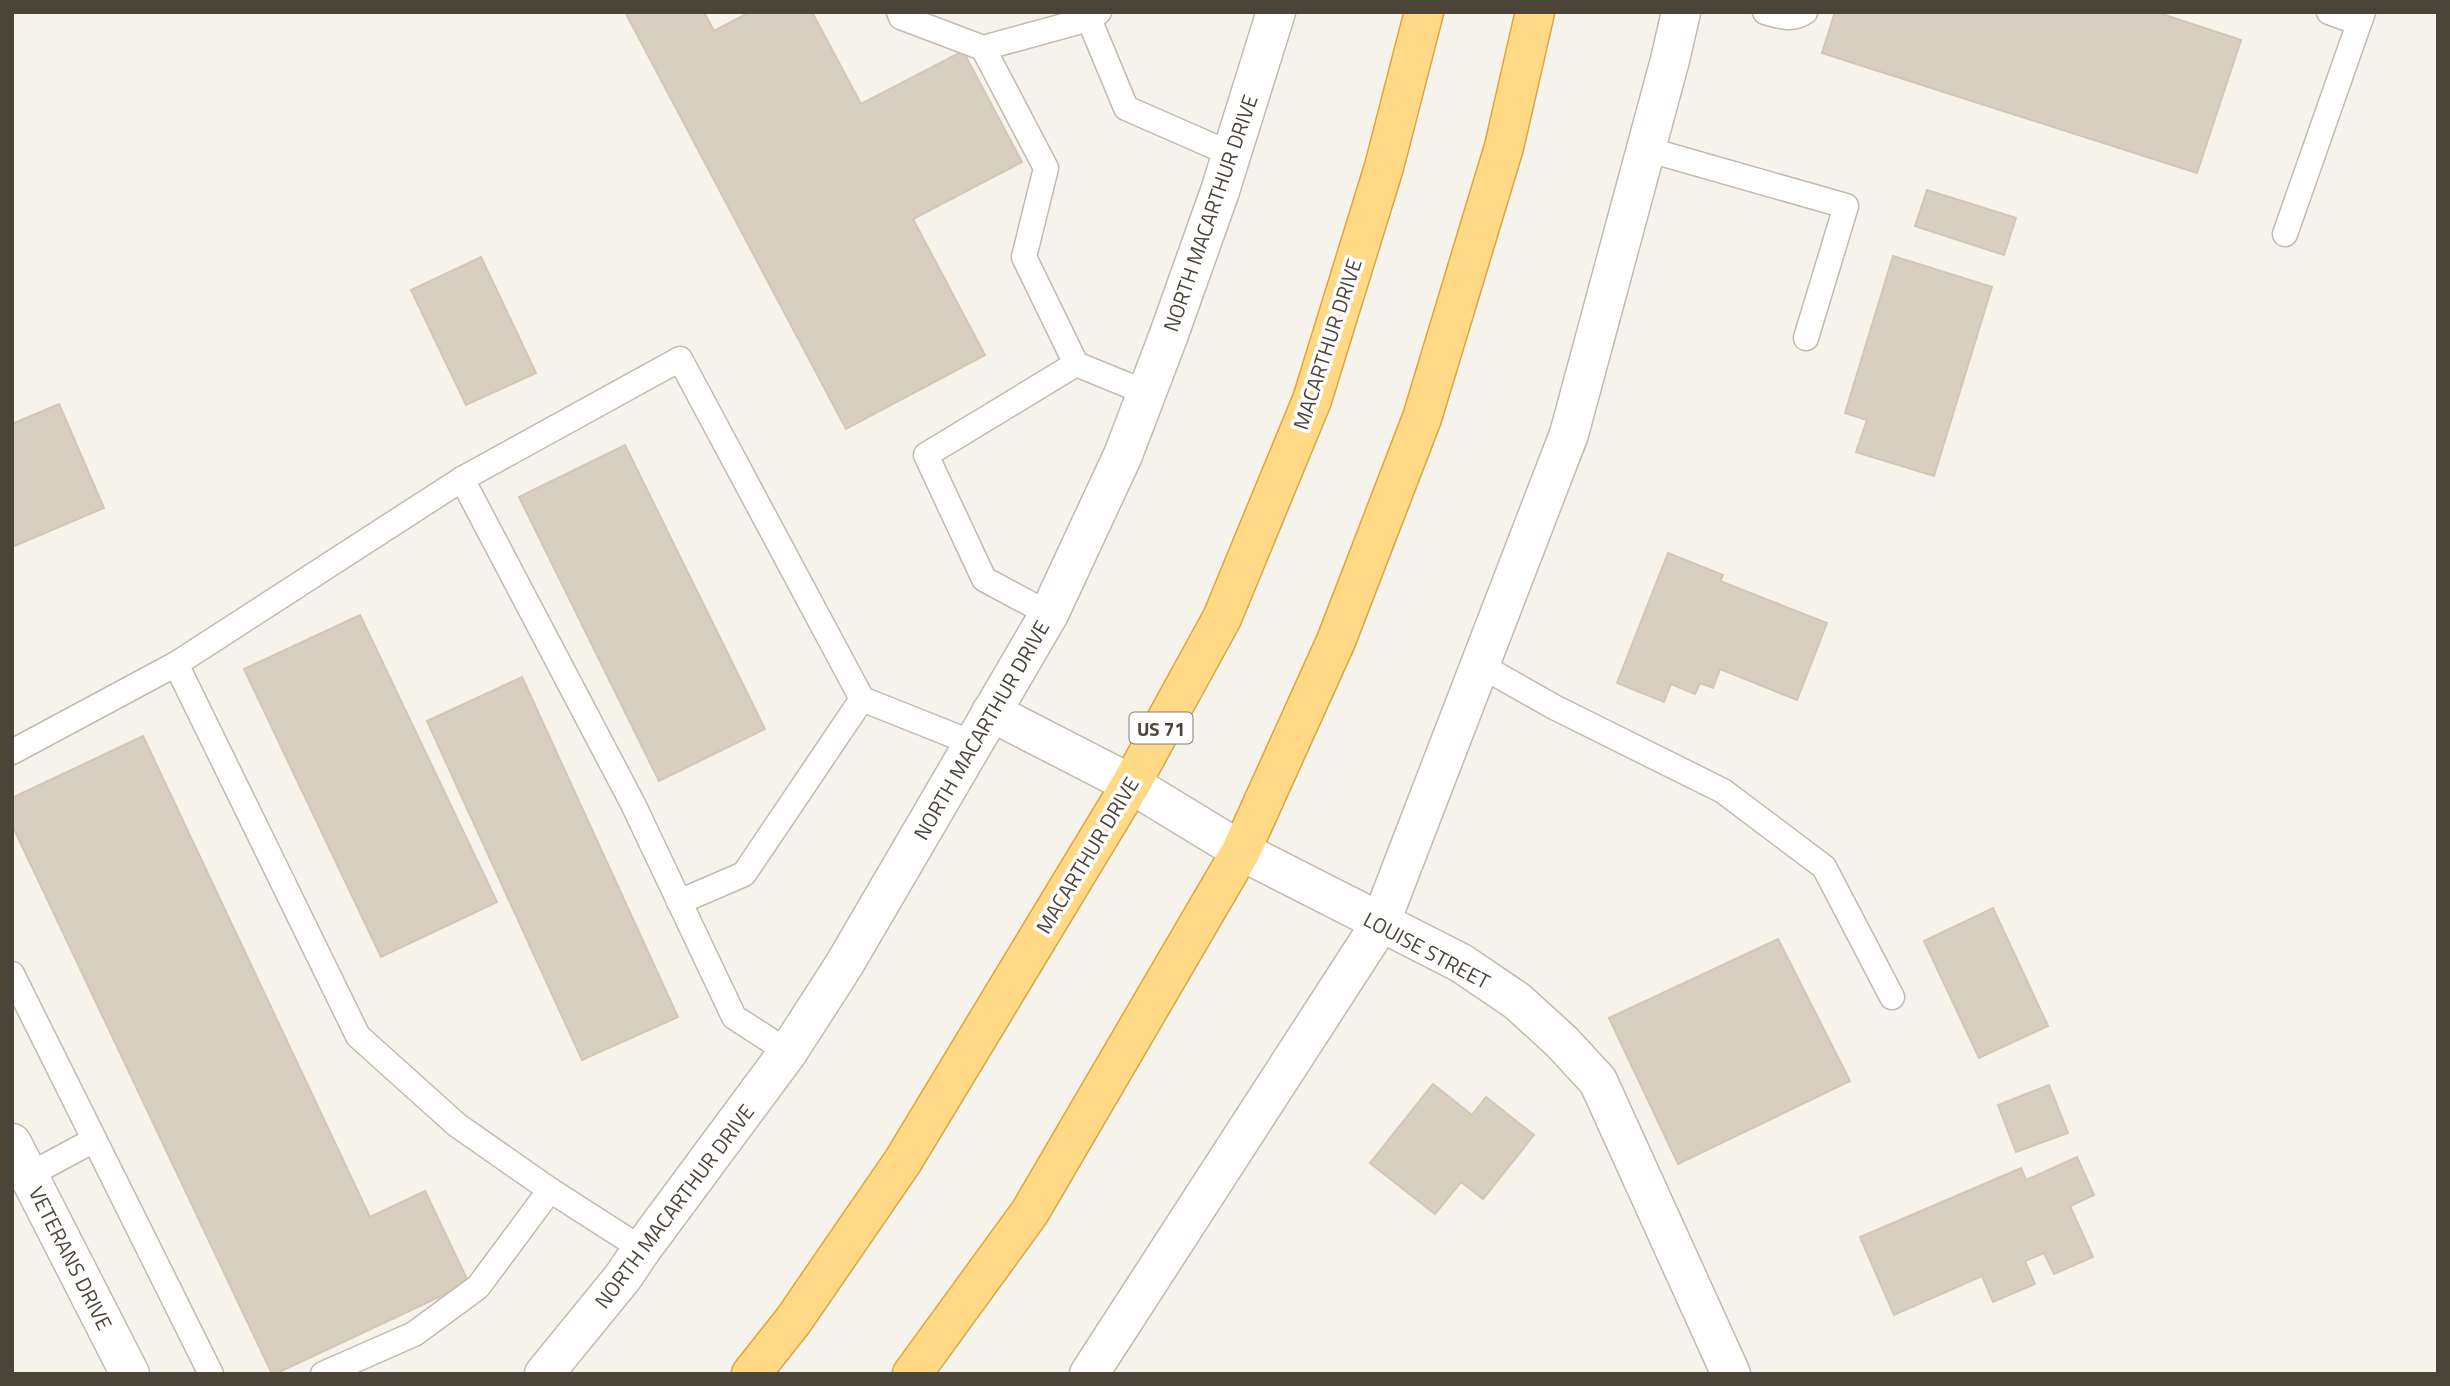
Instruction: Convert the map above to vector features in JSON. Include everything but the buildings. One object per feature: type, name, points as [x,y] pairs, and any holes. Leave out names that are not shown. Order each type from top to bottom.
[{"type":"highway","name":"MACARTHUR DRIVE","points":[[751,1374],[793,1321],[903,1161],[1131,784],[1222,618],[1312,400],[1384,167],[1424,12]]},
{"type":"highway","points":[[912,1374],[1030,1212],[1241,851],[1336,641],[1422,418],[1504,147],[1535,12]]},
{"type":"street","name":"NORTH MACARTHUR DRIVE","points":[[544,1374],[623,1277],[788,1052],[844,965],[1049,614],[1123,455],[1173,325],[1276,12]]},
{"type":"street","points":[[1089,1374],[1380,924],[1569,434],[1681,12]]},
{"type":"street","name":"LOUISE STREET","points":[[983,728],[1131,784],[1241,851],[1461,963],[1517,1001],[1562,1042],[1598,1082],[1731,1374]]},
{"type":"street","name":"VETERANS DRIVE","points":[[20,1159],[130,1374]]},
{"type":"lane","points":[[899,12],[901,16],[983,48],[1094,15],[1126,108],[1231,154]]},
{"type":"lane","points":[[1765,12],[1786,18],[1805,12]]},
{"type":"lane","points":[[2286,233],[2361,17],[2329,12]]},
{"type":"lane","points":[[983,48],[1046,168],[1024,257],[1076,365],[1147,393]]},
{"type":"lane","points":[[1646,149],[1846,206],[1807,338]]},
{"type":"lane","points":[[12,752],[176,664],[462,479],[680,359],[862,699],[983,728]]},
{"type":"lane","points":[[1049,614],[984,579],[926,455],[1076,365]]},
{"type":"lane","points":[[462,479],[633,804],[734,1017],[788,1052]]},
{"type":"lane","points":[[176,664],[358,1037],[457,1125],[550,1190],[642,1249]]},
{"type":"lane","points":[[1480,664],[1554,707],[1723,791],[1824,867],[1892,997]]},
{"type":"lane","points":[[679,902],[744,874],[862,699]]},
{"type":"lane","points":[[12,974],[211,1374]]},
{"type":"lane","points":[[20,1159],[94,1140]]},
{"type":"lane","points":[[323,1374],[414,1334],[478,1287],[550,1190]]}]
